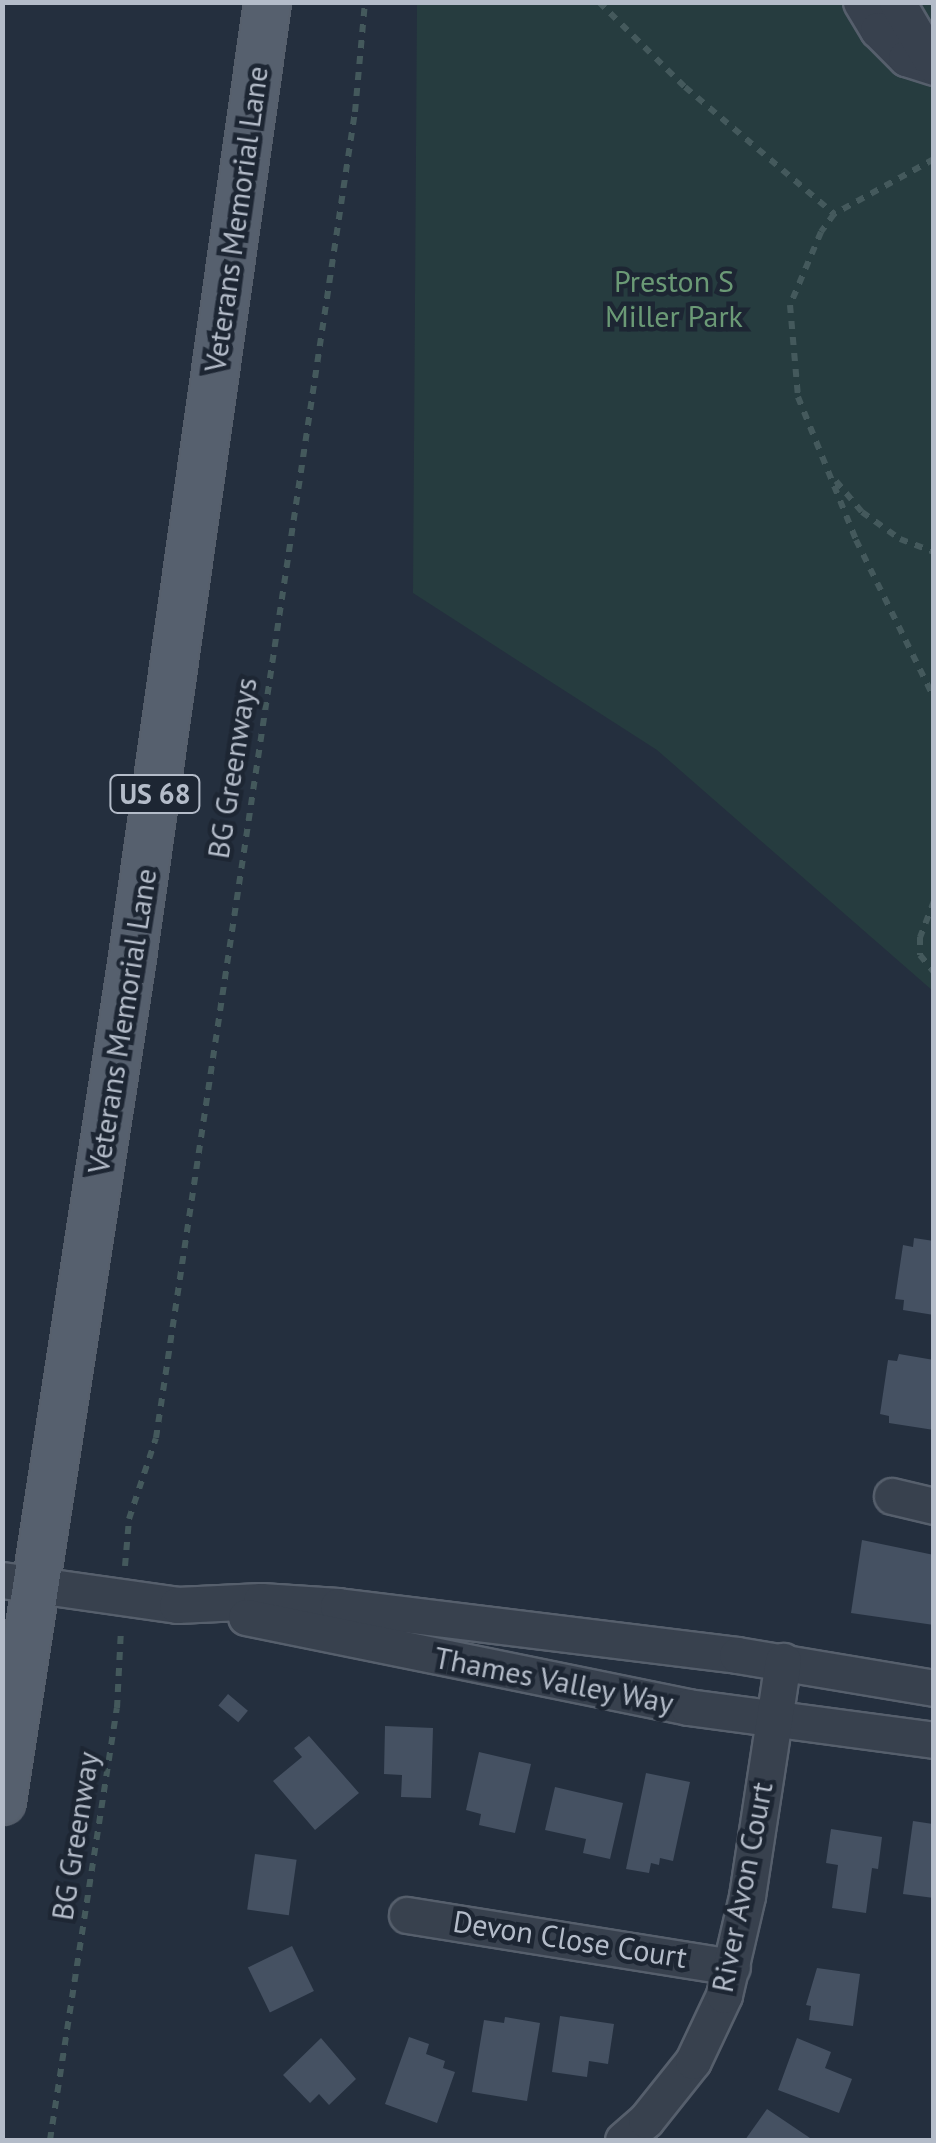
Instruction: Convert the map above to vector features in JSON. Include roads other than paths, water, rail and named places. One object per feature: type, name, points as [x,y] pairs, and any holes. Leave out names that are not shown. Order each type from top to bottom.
[{"type":"main road","name":"Veterans Memorial Lane","points":[[2,1801],[19,1582],[132,957],[266,2]]},
{"type":"street","points":[[861,2],[878,30],[906,58],[934,66]]},
{"type":"street","points":[[897,2],[934,66]]},
{"type":"street","points":[[892,1496],[934,1506]]},
{"type":"street","name":"Thames Valley Way","points":[[19,1582],[176,1605],[771,1720],[934,1740]]},
{"type":"street","name":"Thames Valley Way","points":[[176,1605],[309,1603],[783,1661],[934,1688]]},
{"type":"street","name":"River Avon Court","points":[[623,2140],[659,2106],[693,2061],[710,2029],[732,1966],[783,1661]]},
{"type":"street","name":"Devon Close Court","points":[[407,1915],[732,1966]]},
{"type":"park label","name":"Preston S Miller Park","points":[[674,298]]}]
